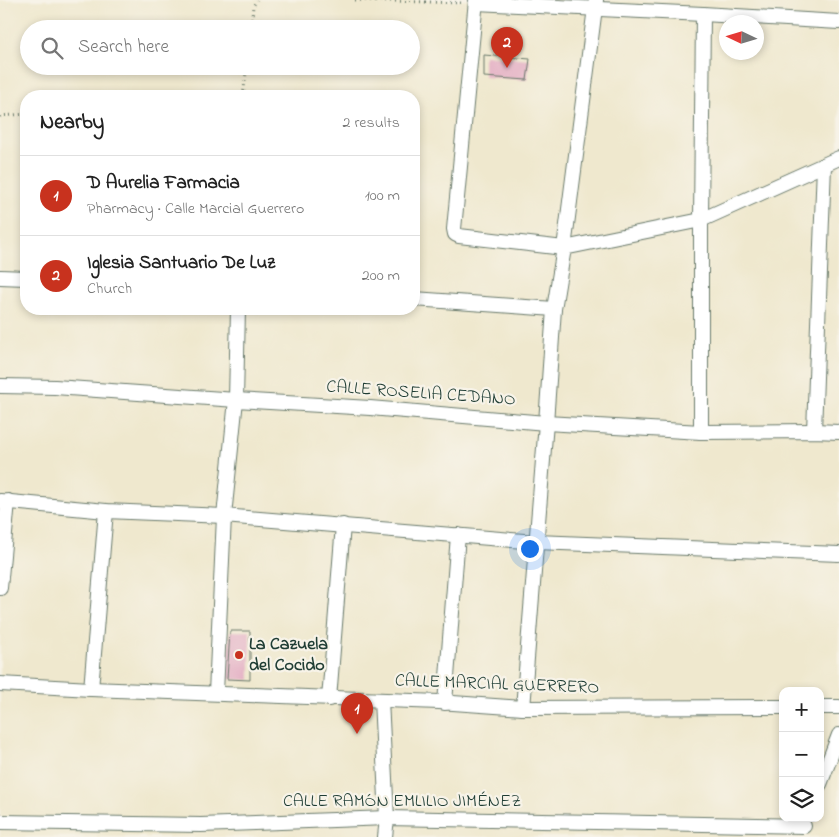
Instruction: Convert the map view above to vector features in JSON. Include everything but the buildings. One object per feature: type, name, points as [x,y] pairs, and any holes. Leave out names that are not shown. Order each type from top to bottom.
[{"type":"street","points":[[839,22],[703,14],[596,4],[476,2],[454,228],[455,234],[564,248],[701,220],[839,158]]},
{"type":"street","points":[[523,708],[554,309],[564,248],[596,4]]},
{"type":"street","points":[[701,432],[703,14]]},
{"type":"street","points":[[814,431],[824,165]]},
{"type":"street","points":[[0,277],[20,278]]},
{"type":"street","points":[[420,299],[554,309]]},
{"type":"street","points":[[216,693],[224,516],[236,400],[238,315]]},
{"type":"street","name":"CALLE ROSELIA CEDANO","points":[[0,386],[55,387],[370,408],[546,423],[701,432],[839,432]]},
{"type":"street","points":[[0,588],[4,501],[106,511],[224,516],[536,542],[839,554]]},
{"type":"street","points":[[91,689],[106,511]]},
{"type":"street","points":[[329,699],[343,525]]},
{"type":"street","points":[[445,703],[458,535]]},
{"type":"street","name":"CALLE MARCIAL GUERRERO","points":[[0,684],[523,708],[779,707]]},
{"type":"street","points":[[381,700],[387,818],[385,837]]},
{"type":"street","points":[[824,707],[839,707]]},
{"type":"street","points":[[823,777],[839,735]]},
{"type":"street","name":"CALLE RAMÓN EMLILIO JIMÉNEZ","points":[[0,822],[201,824],[387,818],[804,827]]},
{"type":"path","points":[[252,20],[253,6],[257,0]]},
{"type":"path","points":[[355,0],[476,2]]},
{"type":"path","points":[[244,90],[246,75]]},
{"type":"path","points":[[0,116],[20,114]]},
{"type":"place","name":"Iglesia Santuario De Luz","points":[[507,68]]},
{"type":"place","name":"La Cazuela del Cocido","points":[[239,655]]},
{"type":"place","name":"D Aurelia Farmacia","points":[[357,734]]}]
